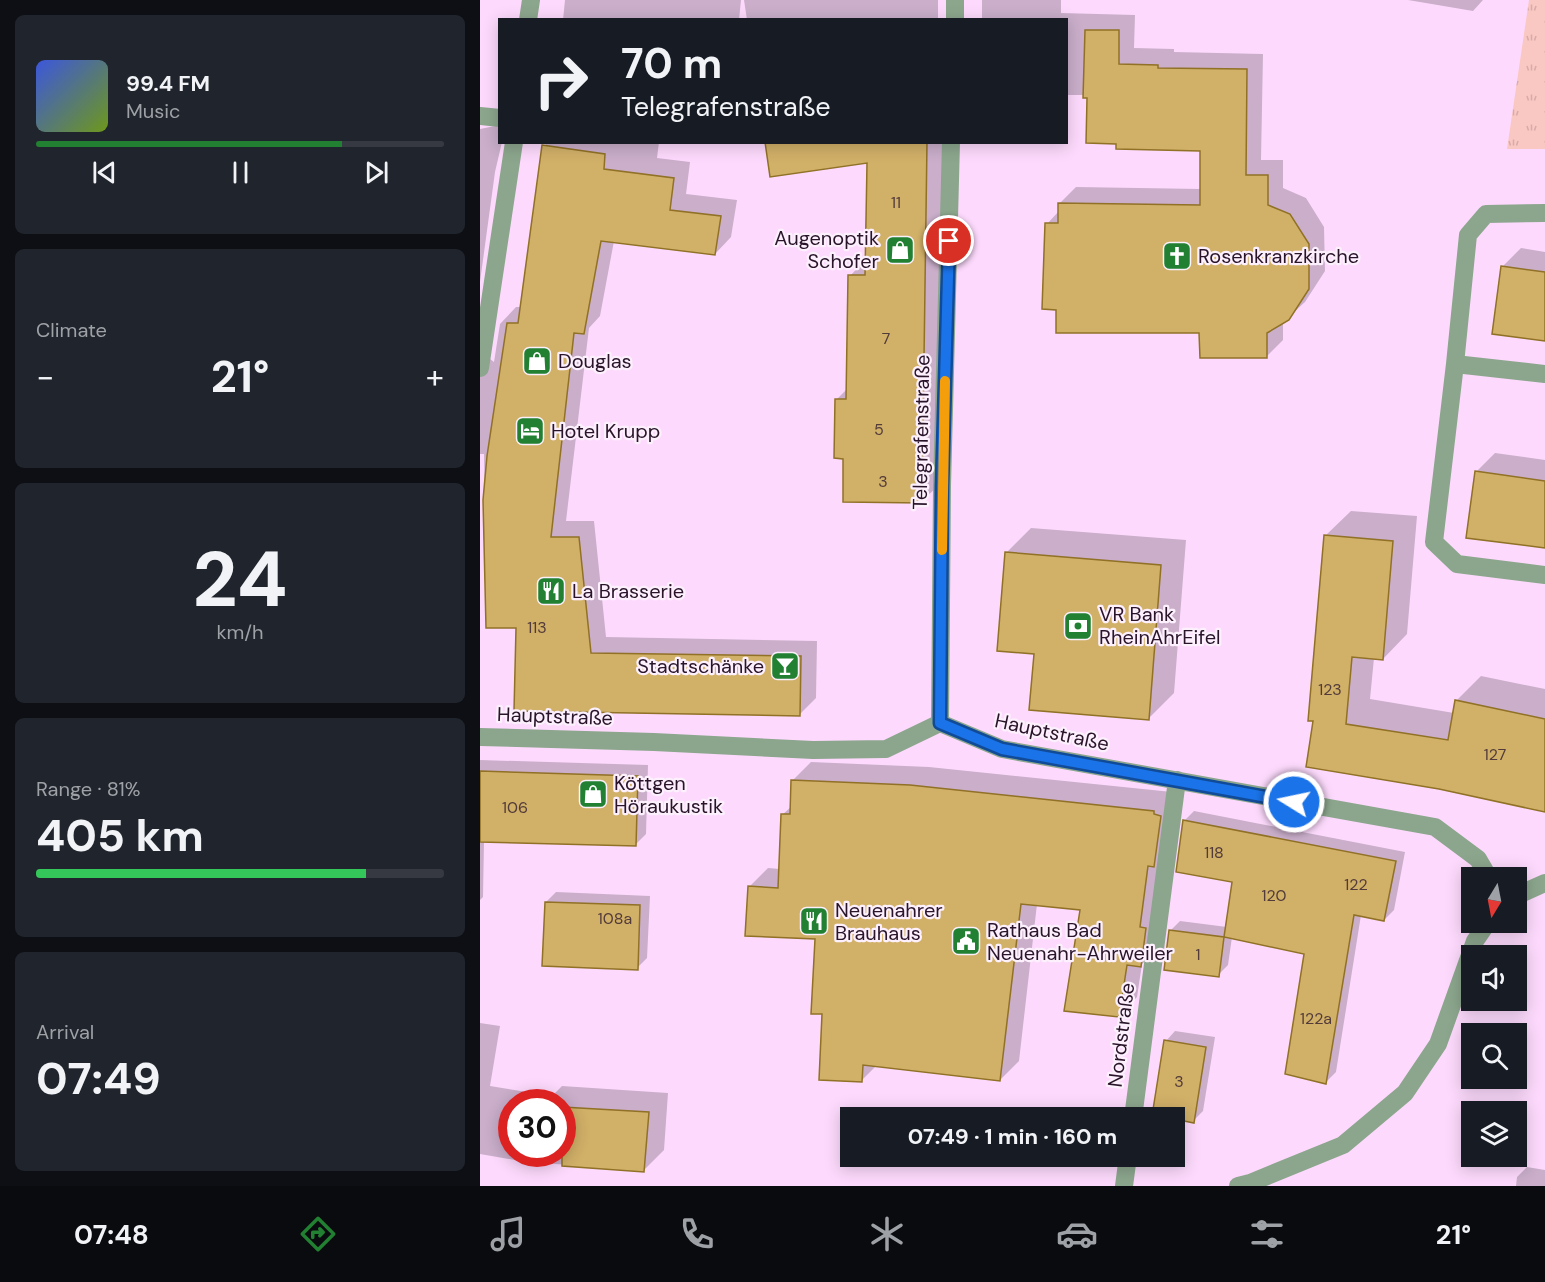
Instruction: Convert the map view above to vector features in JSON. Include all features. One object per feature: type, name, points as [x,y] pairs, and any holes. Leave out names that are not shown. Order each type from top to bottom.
[{"type":"street","points":[[528,18],[531,0]]},
{"type":"street","points":[[955,0],[955,18]]},
{"type":"street","points":[[480,116],[498,118]]},
{"type":"street","points":[[480,369],[514,144]]},
{"type":"street","name":"Telegrafenstraße","points":[[940,723],[942,486],[951,144]]},
{"type":"street","points":[[1545,213],[1486,214],[1468,235],[1434,542],[1458,564],[1545,575]]},
{"type":"street","points":[[1455,364],[1545,374]]},
{"type":"street","name":"Hauptstraße","points":[[480,737],[813,750],[886,748],[940,723],[1002,749],[1435,827],[1478,859],[1483,867]]},
{"type":"street","name":"Nordstraße","points":[[1134,1107],[1177,780]]},
{"type":"street","points":[[1527,891],[1545,883]]},
{"type":"street","points":[[1238,1186],[1343,1145],[1405,1094],[1438,1044],[1475,941],[1480,933]]},
{"type":"street","points":[[1124,1186],[1127,1167]]},
{"type":"green space","points":[[1529,0],[1545,0],[1545,149],[1507,149]]},
{"type":"building","name":"Rosenkranzkirche","points":[[1085,30],[1119,30],[1119,64],[1158,65],[1158,68],[1247,69],[1246,175],[1268,175],[1268,205],[1290,214],[1309,244],[1309,289],[1289,320],[1267,333],[1267,358],[1200,358],[1199,333],[1056,333],[1056,310],[1042,309],[1045,223],[1058,223],[1058,203],[1200,205],[1200,151],[1116,149],[1116,144],[1086,143],[1087,98],[1083,98]]},
{"type":"building","points":[[765,144],[927,144],[922,503],[843,502],[843,459],[834,458],[835,399],[846,399],[848,275],[865,275],[867,163],[770,177]]},
{"type":"building","points":[[542,145],[605,154],[604,169],[674,178],[670,210],[721,216],[715,255],[601,241],[584,334],[574,333],[551,537],[579,537],[591,653],[801,656],[800,716],[514,711],[516,628],[486,628],[483,500],[487,456],[507,323],[518,323]]},
{"type":"building","points":[[1501,266],[1545,272],[1545,341],[1492,334]]},
{"type":"building","points":[[1475,471],[1545,481],[1545,548],[1466,538]]},
{"type":"building","points":[[1324,535],[1393,541],[1383,660],[1352,657],[1346,724],[1448,740],[1455,700],[1545,719],[1545,812],[1439,789],[1306,767],[1313,721],[1308,721]]},
{"type":"building","name":"VR Bank RheinAhrEifel","points":[[1005,552],[1161,565],[1149,720],[1029,710],[1034,654],[997,651]]},
{"type":"building","points":[[480,771],[638,776],[636,846],[480,842]]},
{"type":"building","points":[[791,780],[910,785],[1154,811],[1154,814],[1161,816],[1154,867],[1148,866],[1140,927],[1146,928],[1141,967],[1127,965],[1119,1017],[1064,1011],[1080,910],[1021,904],[1000,1081],[863,1065],[862,1082],[819,1080],[822,1014],[811,1014],[815,939],[745,936],[748,886],[778,888],[781,814],[790,814]]},
{"type":"building","points":[[1183,820],[1396,861],[1384,921],[1354,915],[1326,1084],[1285,1074],[1304,954],[1224,937],[1232,882],[1176,872]]},
{"type":"building","points":[[545,902],[640,905],[638,970],[542,966]]},
{"type":"building","points":[[1169,930],[1224,937],[1219,977],[1164,970]]},
{"type":"building","points":[[1164,1040],[1206,1047],[1194,1123],[1185,1121],[1185,1107],[1153,1107]]},
{"type":"building","points":[[576,1108],[649,1112],[644,1172],[576,1167]]},
{"type":"slow traffic","points":[[942,550],[945,381]]},
{"type":"place","name":"Augenoptik Schofer","points":[[900,250]]},
{"type":"place","name":"Rosenkranzkirche","points":[[1177,256]]},
{"type":"place","name":"Douglas","points":[[537,361]]},
{"type":"place","name":"Hotel Krupp","points":[[530,431]]},
{"type":"place","name":"La Brasserie","points":[[551,591]]},
{"type":"place","name":"VR Bank RheinAhrEifel","points":[[1078,626]]},
{"type":"place","name":"Stadtschänke","points":[[785,666]]},
{"type":"place","name":"Köttgen Höraukustik","points":[[593,794]]},
{"type":"place","name":"Neuenahrer Brauhaus","points":[[814,921]]},
{"type":"place","name":"Rathaus Bad Neuenahr-Ahrweiler","points":[[966,941]]},
{"type":"route","points":[[949,241],[942,486],[940,723],[1002,749],[1294,802]]}]
